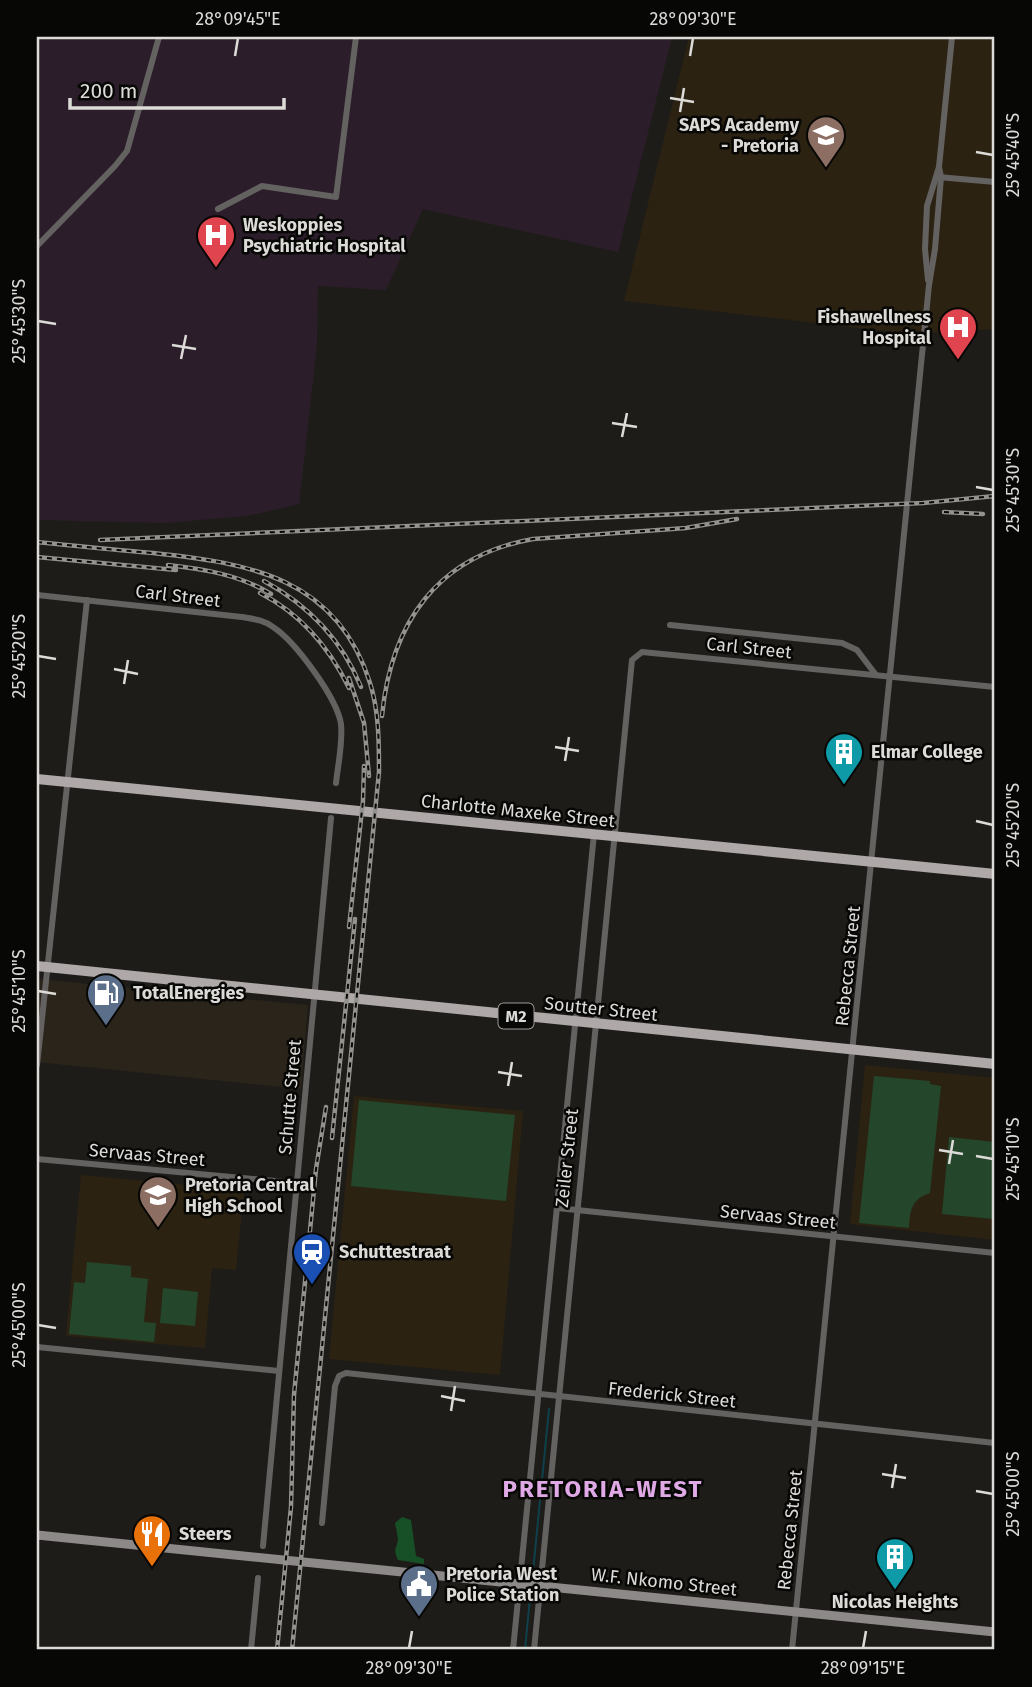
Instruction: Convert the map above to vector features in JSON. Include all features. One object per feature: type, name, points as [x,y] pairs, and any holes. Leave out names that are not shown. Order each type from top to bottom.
[{"type":"main road","name":"Charlotte Maxeke Street","points":[[37,779],[995,874]]},
{"type":"main road","name":"Soutter Street","points":[[41,967],[995,1064]]},
{"type":"main road","name":"W.F. Nkomo Street","points":[[37,1535],[995,1632]]},
{"type":"street","points":[[37,246],[116,166],[127,151],[159,37]]},
{"type":"street","points":[[218,209],[262,186],[337,197],[356,37]]},
{"type":"street","name":"Rebecca Street","points":[[792,1650],[929,285],[935,249],[938,177],[952,37]]},
{"type":"street","points":[[938,177],[995,182]]},
{"type":"street","name":"Rebecca Street","points":[[929,285],[925,262],[927,206],[938,177]]},
{"type":"street","name":"Carl Street","points":[[37,595],[259,620],[275,628],[324,685],[340,720],[341,738],[336,783]]},
{"type":"street","points":[[37,1065],[41,967],[87,600]]},
{"type":"street","name":"Carl Street","points":[[670,625],[842,643],[857,650],[876,675]]},
{"type":"street","name":"Carl Street","points":[[631,669],[633,658],[642,652],[995,687]]},
{"type":"street","name":"Zeiler Street","points":[[534,1650],[631,669]]},
{"type":"street","name":"Schutte Street","points":[[263,1546],[331,818]]},
{"type":"street","name":"Zeiler Street","points":[[513,1650],[594,834]]},
{"type":"street","name":"Servaas Street","points":[[37,1158],[296,1184]]},
{"type":"street","name":"Servaas Street","points":[[557,1208],[995,1253]]},
{"type":"street","points":[[37,1347],[279,1371]]},
{"type":"street","name":"Frederick Street","points":[[322,1523],[335,1386],[340,1376],[346,1373],[995,1443]]},
{"type":"street","points":[[251,1650],[258,1578]]},
{"type":"shaded area","name":"Weskoppies Psychiatric Hospital","points":[[37,37],[672,37],[618,252],[423,209],[386,290],[318,286],[317,345],[299,504],[247,516],[166,523],[37,520]]},
{"type":"shaded area","name":"SAPS Academy - Pretoria","points":[[689,37],[995,37],[995,329],[911,334],[624,301]]},
{"type":"shaded area","points":[[38,979],[308,1005],[301,1089],[37,1062]]},
{"type":"shaded area","points":[[865,1065],[995,1078],[995,1240],[850,1224]]},
{"type":"shaded area","points":[[354,1096],[523,1111],[500,1375],[329,1359]]},
{"type":"shaded area","name":"Pretoria Central High School","points":[[81,1175],[244,1190],[236,1270],[212,1268],[205,1348],[66,1336]]},
{"type":"green space","points":[[874,1076],[930,1081],[930,1084],[941,1086],[930,1193],[919,1198],[913,1206],[909,1228],[859,1223]]},
{"type":"green space","points":[[359,1100],[515,1115],[506,1201],[351,1186]]},
{"type":"green space","points":[[949,1137],[995,1142],[993,1219],[942,1214]]},
{"type":"green space","points":[[87,1262],[131,1266],[131,1277],[148,1279],[144,1322],[156,1323],[154,1342],[69,1334],[74,1282],[85,1283]]},
{"type":"green space","points":[[163,1288],[198,1292],[195,1326],[160,1323]]},
{"type":"green space","points":[[402,1517],[411,1520],[416,1556],[424,1559],[424,1564],[398,1560],[395,1551],[398,1540],[395,1523]]},
{"type":"waterway","points":[[532,1582],[549,1409]]},
{"type":"waterway","points":[[525,1650],[531,1587]]},
{"type":"railway","points":[[100,540],[923,503],[995,496]]},
{"type":"railway","points":[[944,512],[983,514]]},
{"type":"railway","points":[[382,716],[387,682],[408,624],[425,599],[445,578],[470,561],[499,548],[533,539],[686,528],[737,519]]},
{"type":"railway","points":[[37,542],[188,557],[255,571],[285,582],[312,598],[336,619],[355,647],[373,694],[378,727],[379,772],[292,1650]]},
{"type":"railway","points":[[37,557],[176,570]]},
{"type":"railway","points":[[168,565],[221,574],[247,582],[271,594]]},
{"type":"railway","points":[[264,581],[295,601],[322,625],[344,654],[361,687]]},
{"type":"railway","points":[[260,593],[301,621],[323,645],[349,688]]},
{"type":"railway","points":[[349,678],[364,723],[369,776]]},
{"type":"railway","points":[[349,927],[363,801],[364,766]]},
{"type":"railway","points":[[332,1138],[355,919]]},
{"type":"railway","points":[[277,1650],[291,1507],[294,1395],[316,1169],[326,1107]]},
{"type":"place","name":"SAPS Academy - Pretoria","points":[[826,169]]},
{"type":"place","name":"Weskoppies Psychiatric Hospital","points":[[216,269]]},
{"type":"place","name":"Fishawellness Hospital","points":[[958,361]]},
{"type":"place","name":"Elmar College","points":[[844,786]]},
{"type":"place","name":"TotalEnergies","points":[[106,1027]]},
{"type":"place","name":"Pretoria Central High School","points":[[158,1229]]},
{"type":"place","name":"Schuttestraat","points":[[312,1286]]},
{"type":"place","name":"Steers","points":[[152,1568]]},
{"type":"place","name":"Nicolas Heights","points":[[895,1591]]},
{"type":"place","name":"Pretoria West Police Station","points":[[419,1618]]},
{"type":"district","name":"PRETORIA-WEST","points":[[603,1489]]}]
